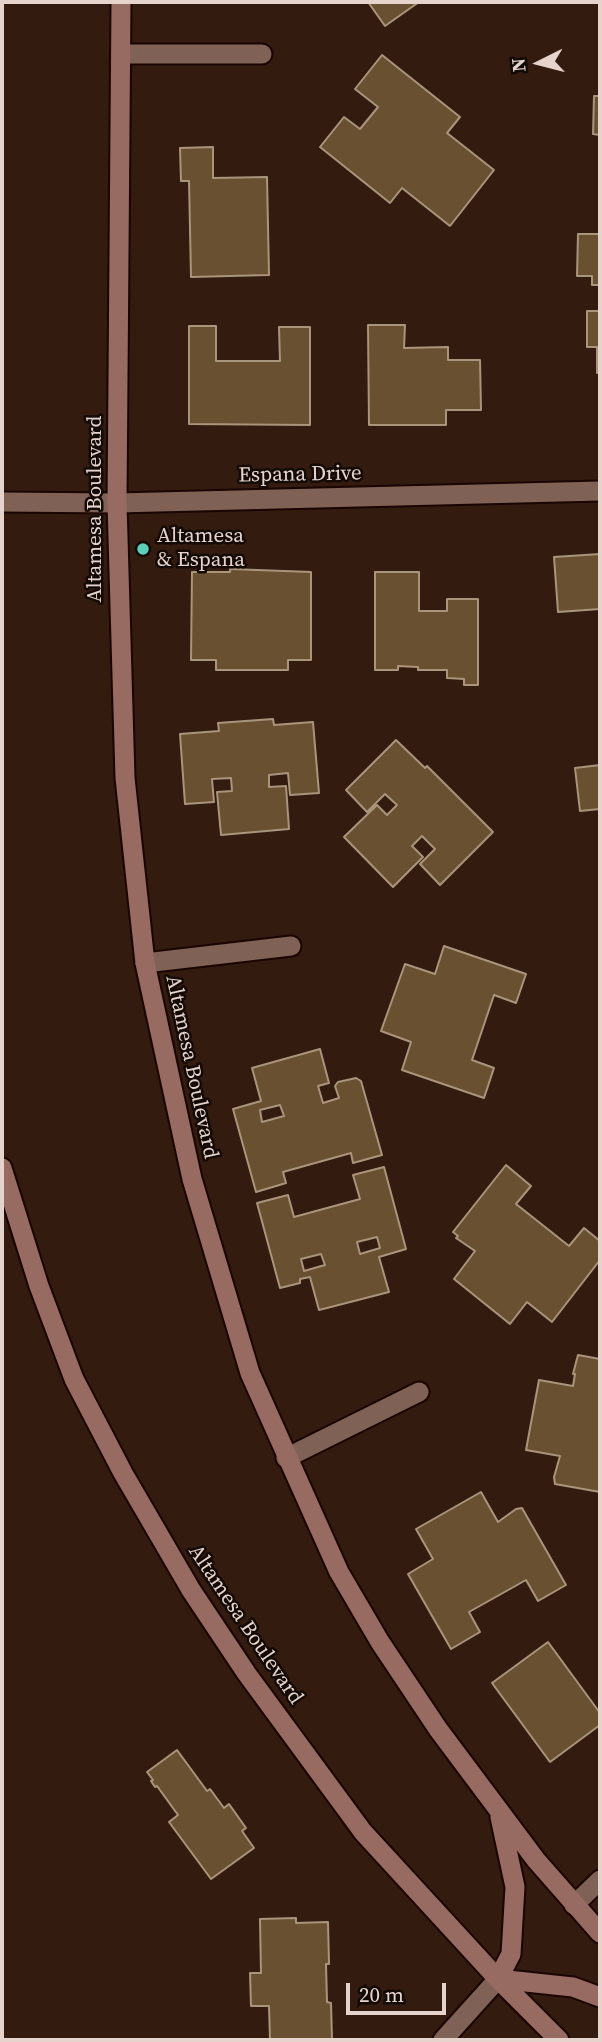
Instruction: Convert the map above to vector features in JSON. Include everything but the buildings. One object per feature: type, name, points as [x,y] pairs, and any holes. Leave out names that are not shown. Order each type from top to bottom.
[{"type":"main road","name":"Altamesa Boulevard","points":[[121,2],[117,503],[125,778],[145,963],[192,1178],[250,1374],[339,1572],[380,1642],[438,1729],[499,1812],[600,1933]]},
{"type":"main road","name":"Altamesa Boulevard","points":[[2,1168],[39,1286],[74,1379],[123,1473],[191,1590],[247,1674],[363,1832],[498,1979],[559,2040]]},
{"type":"main road","points":[[499,1812],[515,1886],[512,1954],[498,1979],[573,1987],[600,1997]]},
{"type":"street","points":[[121,54],[262,54]]},
{"type":"street","name":"Espana Drive","points":[[2,502],[117,503],[600,491]]},
{"type":"street","name":"Altamesa Boulevard","points":[[145,963],[291,946]]},
{"type":"street","points":[[286,1458],[419,1392]]},
{"type":"street","points":[[574,1905],[600,1880]]},
{"type":"street","points":[[443,2040],[498,1979]]},
{"type":"place","name":"Altamesa & Espana","points":[[143,549]]}]
